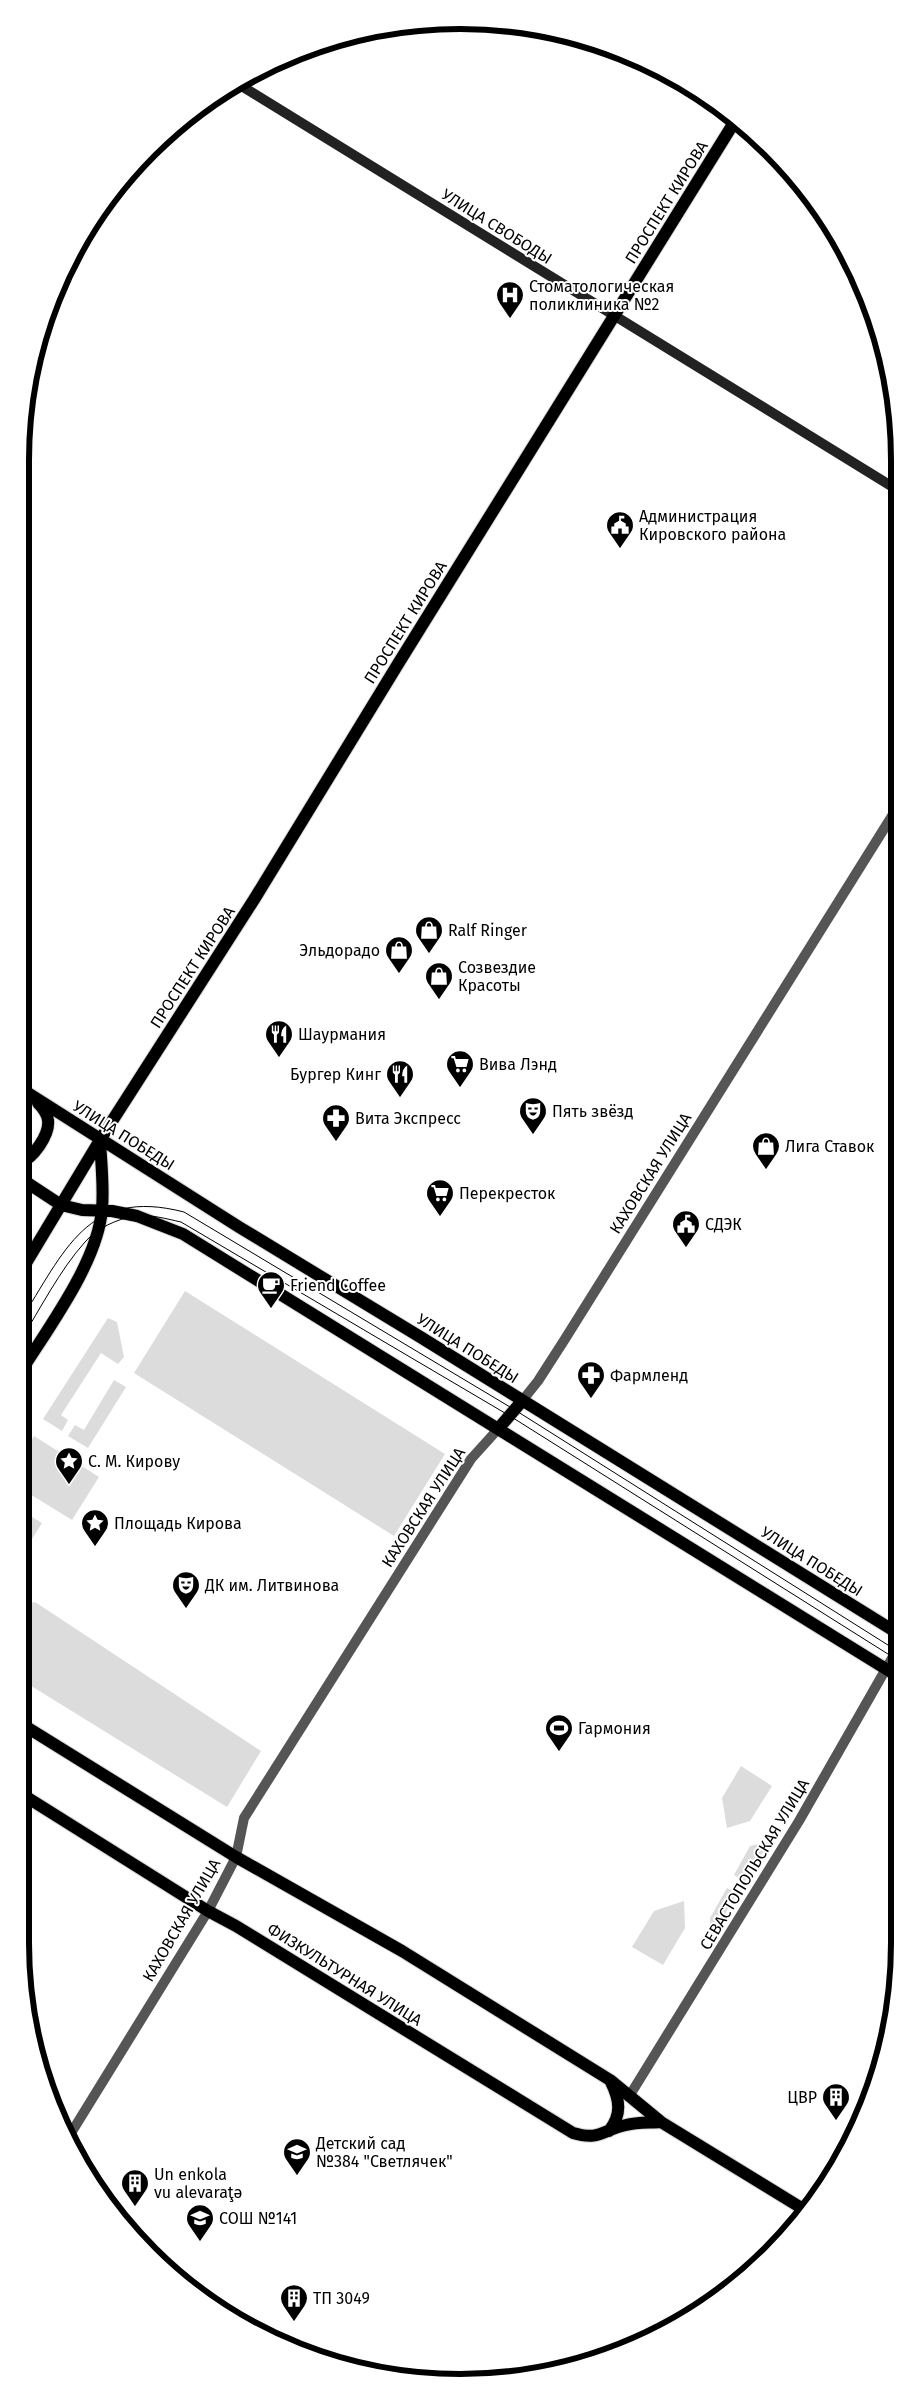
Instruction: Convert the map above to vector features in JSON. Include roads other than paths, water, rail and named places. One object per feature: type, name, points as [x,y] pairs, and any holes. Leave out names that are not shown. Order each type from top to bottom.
[{"type":"main road","name":"ПРОСПЕКТ КИРОВА","points":[[29,1257],[100,1140],[255,898],[732,126]]},
{"type":"main road","name":"УЛИЦА ПОБЕДЫ","points":[[29,1094],[891,1629]]},
{"type":"main road","points":[[29,1158],[47,1130],[48,1121],[45,1110],[33,1097]]},
{"type":"main road","points":[[29,1359],[81,1275],[97,1232],[102,1210],[100,1140]]},
{"type":"main road","points":[[29,1184],[61,1205],[82,1210],[102,1210],[137,1216],[183,1234],[891,1672]]},
{"type":"main road","name":"КАХОВСКАЯ УЛИЦА","points":[[499,1428],[522,1401]]},
{"type":"main road","points":[[29,1729],[236,1857],[370,1931],[610,2080],[661,2122],[801,2208]]},
{"type":"main road","name":"ФИЗКУЛЬТУРНАЯ УЛИЦА","points":[[29,1800],[573,2133],[599,2136],[634,2124],[661,2122]]},
{"type":"main road","points":[[609,2131],[616,2122],[620,2110],[617,2094],[610,2080]]},
{"type":"street","name":"УЛИЦА СВОБОДЫ","points":[[244,87],[891,486]]},
{"type":"street","name":"КАХОВСКАЯ УЛИЦА","points":[[522,1401],[538,1381],[891,818]]},
{"type":"street","name":"КАХОВСКАЯ УЛИЦА","points":[[72,2132],[208,1911],[236,1857],[244,1818],[471,1459],[499,1428]]},
{"type":"street","name":"СЕВАСТОПОЛЬСКАЯ УЛИЦА","points":[[630,2095],[799,1821],[891,1660]]},
{"type":"tram line","points":[[29,1306],[66,1249],[82,1231],[101,1217],[124,1209],[151,1207],[184,1212],[515,1410],[891,1647]]},
{"type":"tram line","points":[[29,1326],[67,1265],[95,1232],[121,1219],[135,1216],[152,1216],[181,1222],[510,1416],[891,1656]]},
{"type":"place","name":"Стоматологическая поликлиника №2","points":[[510,319]]},
{"type":"place","name":"Администрация Кировского района","points":[[620,549]]},
{"type":"place","name":"Ralf Ringer","points":[[429,954]]},
{"type":"place","name":"Эльдорадо","points":[[399,974]]},
{"type":"place","name":"Созвездие Красоты","points":[[439,1000]]},
{"type":"place","name":"Шаурмания","points":[[279,1058]]},
{"type":"place","name":"Вива Лэнд","points":[[460,1088]]},
{"type":"place","name":"Бургер Кинг","points":[[400,1098]]},
{"type":"place","name":"Пять звёзд","points":[[533,1135]]},
{"type":"place","name":"Вита Экспресс","points":[[336,1142]]},
{"type":"place","name":"Лига Ставок","points":[[766,1170]]},
{"type":"place","name":"Перекресток","points":[[440,1217]]},
{"type":"place","name":"СДЭК","points":[[686,1248]]},
{"type":"place","name":"Friend Coffee","points":[[271,1309]]},
{"type":"place","name":"Фармленд","points":[[591,1399]]},
{"type":"place","name":"С. М. Кирову","points":[[69,1485]]},
{"type":"place","name":"Площадь Кирова","points":[[95,1547]]},
{"type":"place","name":"ДК им. Литвинова","points":[[186,1609]]},
{"type":"place","name":"Гармония","points":[[559,1752]]},
{"type":"place","name":"ЦВР","points":[[836,2121]]},
{"type":"place","name":"Детский сад №384 \"Светлячек\"","points":[[297,2176]]},
{"type":"place","name":"Un enkola vu alevaraţə","points":[[135,2207]]},
{"type":"place","name":"СОШ №141","points":[[200,2242]]},
{"type":"place","name":"ТП 3049","points":[[294,2322]]}]
